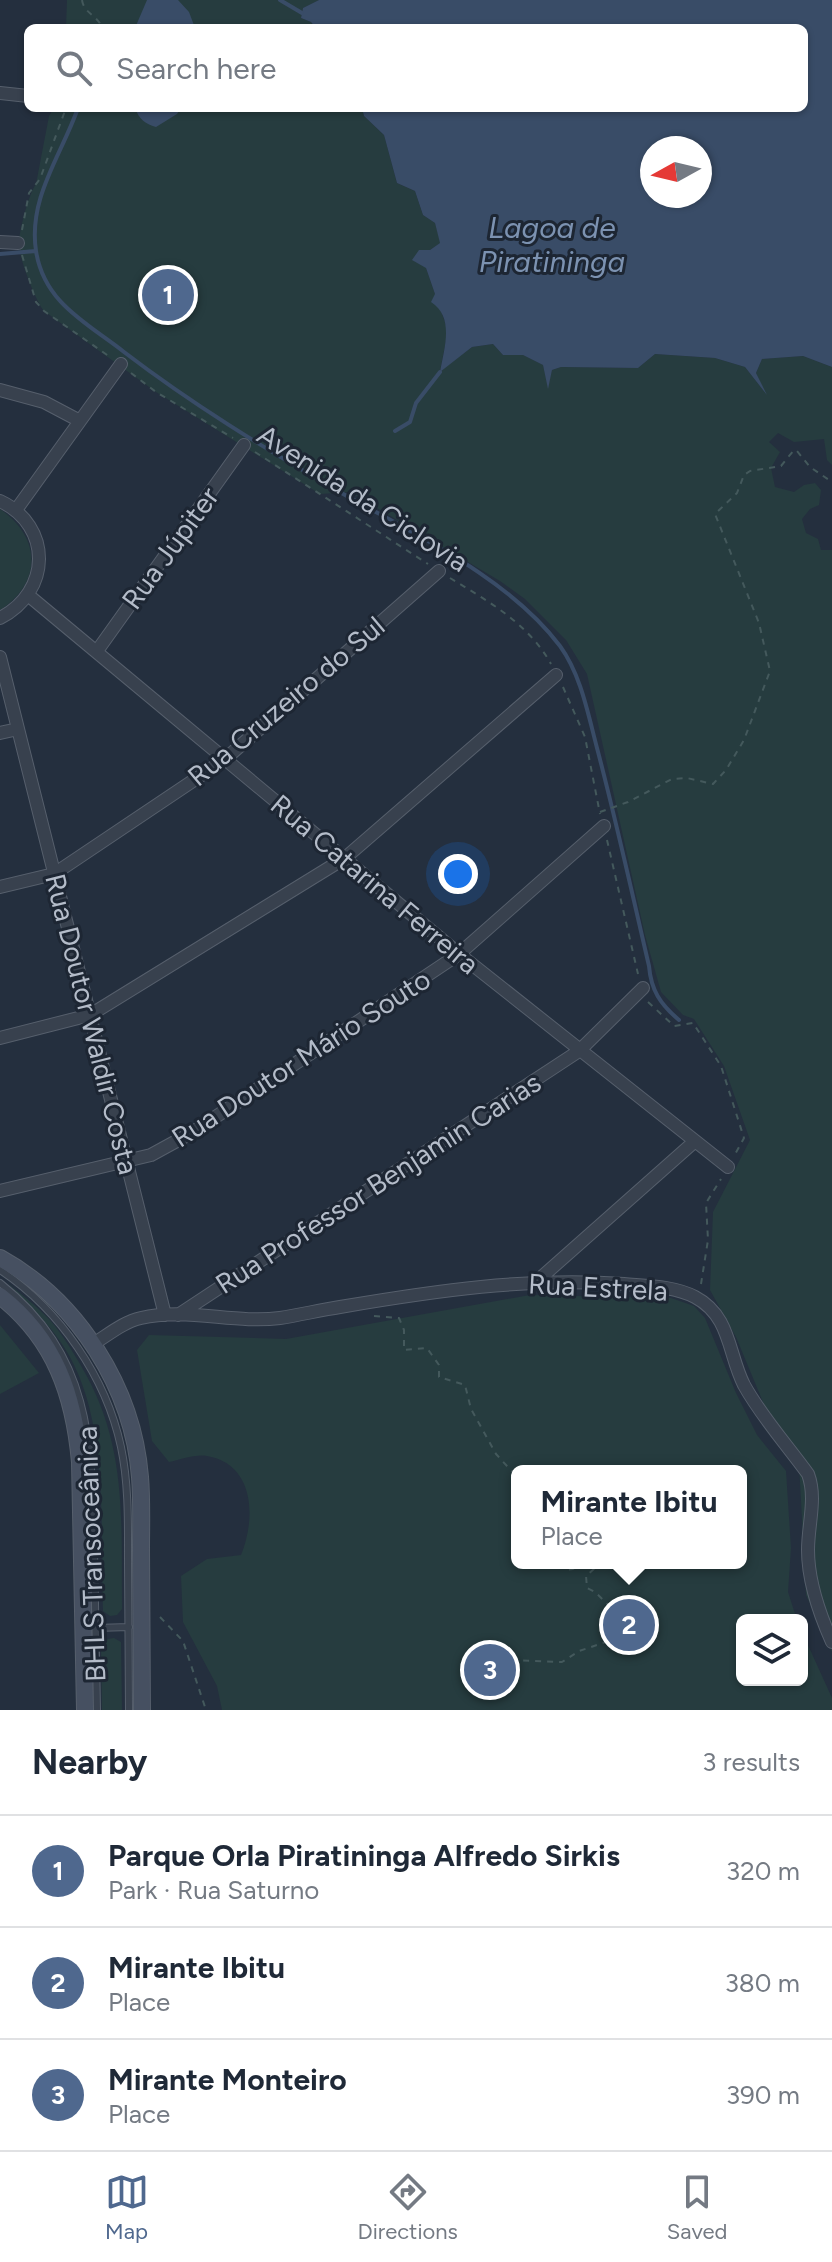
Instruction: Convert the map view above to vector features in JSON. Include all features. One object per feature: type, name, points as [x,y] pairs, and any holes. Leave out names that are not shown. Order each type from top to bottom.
[{"type":"main road","points":[[0,1258],[37,1282],[67,1310],[93,1344],[118,1391],[129,1420],[140,1476],[142,1710]]},
{"type":"main road","points":[[0,1296],[35,1331],[57,1365],[67,1388],[77,1430],[85,1710]]},
{"type":"street","points":[[0,93],[24,96]]},
{"type":"street","points":[[0,242],[18,243]]},
{"type":"street","points":[[16,510],[121,364]]},
{"type":"street","points":[[0,390],[44,402],[80,421]]},
{"type":"street","name":"Rua Júpiter","points":[[97,651],[244,445]]},
{"type":"street","points":[[0,501],[16,510],[33,532],[38,550],[36,578],[28,595],[19,606],[0,618]]},
{"type":"street","name":"Rua Cruzeiro do Sul","points":[[0,887],[54,874],[224,760],[439,571]]},
{"type":"street","name":"Rua Catarina Ferreira","points":[[28,595],[459,954],[728,1167]]},
{"type":"street","name":"Rua Doutor Waldir Costa","points":[[0,657],[126,1161],[172,1315]]},
{"type":"street","points":[[0,1038],[90,1015],[345,858],[556,675]]},
{"type":"street","points":[[0,733],[18,729]]},
{"type":"street","name":"Rua Doutor Mário Souto","points":[[0,1191],[151,1155],[193,1132],[459,954],[604,826]]},
{"type":"street","name":"Rua Professor Benjamin Carias","points":[[172,1315],[579,1051],[643,988]]},
{"type":"street","points":[[536,1282],[694,1142]]},
{"type":"street","name":"Rua Estrela","points":[[172,1315],[235,1320],[279,1318],[444,1291],[536,1282],[647,1286],[676,1290],[698,1298],[717,1316],[728,1335],[745,1386],[808,1474],[813,1486],[808,1551],[816,1603],[832,1642]]},
{"type":"street","points":[[93,1344],[134,1320],[172,1315]]},
{"type":"lane","name":"BHLS Transoceânica","points":[[0,1270],[54,1316],[81,1352],[105,1396],[121,1447],[128,1495],[129,1710]]},
{"type":"lane","name":"BHLS Transoceânica","points":[[0,1283],[42,1325],[66,1361],[85,1411],[92,1459],[97,1710]]},
{"type":"lane","points":[[96,1628],[129,1627]]},
{"type":"path","points":[[82,0],[84,10],[101,24]]},
{"type":"path","name":"Avenida da Ciclovia","points":[[65,112],[40,179],[29,193],[18,243],[36,302],[156,392],[244,445],[519,624],[545,653],[585,737],[599,812],[643,988]]},
{"type":"path","points":[[599,812],[672,779],[687,778],[707,784],[717,782],[744,740],[770,671],[759,623],[715,519],[716,511],[737,493],[744,475],[755,469],[781,466],[794,450],[810,467],[832,482]]},
{"type":"path","points":[[643,988],[645,1000],[674,1026],[693,1023],[721,1066],[744,1138],[706,1203],[708,1240],[698,1298]]},
{"type":"path","points":[[373,1316],[399,1318],[404,1330],[404,1350],[427,1348],[439,1365],[439,1377],[465,1385],[471,1409],[496,1454],[511,1470]]},
{"type":"path","points":[[490,1670],[506,1660],[562,1662],[579,1651],[624,1636],[629,1625],[587,1588],[586,1576],[594,1569]]},
{"type":"path","points":[[160,1617],[183,1641],[206,1710]]},
{"type":"green space","points":[[67,0],[319,0],[303,8],[301,18],[313,24],[66,24]]},
{"type":"green space","points":[[52,112],[363,112],[384,135],[397,183],[415,191],[423,215],[435,223],[441,243],[430,250],[426,268],[448,331],[440,371],[472,347],[493,344],[503,355],[523,355],[543,365],[548,386],[552,370],[561,367],[638,368],[655,354],[715,358],[745,367],[764,391],[756,373],[762,359],[803,356],[832,367],[832,465],[827,460],[824,439],[794,442],[778,433],[769,442],[780,452],[771,468],[775,487],[794,492],[804,485],[815,483],[821,490],[819,505],[810,509],[802,519],[806,533],[818,539],[821,550],[832,550],[832,1652],[806,1595],[799,1463],[775,1431],[736,1337],[710,1290],[713,1212],[750,1140],[724,1066],[694,1019],[683,1015],[661,992],[645,935],[587,674],[566,640],[525,599],[500,581],[350,492],[320,494],[156,392],[44,311],[25,269],[19,240],[27,204],[36,184]]},
{"type":"green space","points":[[0,509],[14,520],[23,533],[32,560],[24,586],[0,610]]},
{"type":"green space","points":[[7,1282],[44,1314],[62,1335],[96,1394],[107,1423],[119,1483],[121,1513],[122,1609],[117,1615],[110,1616],[103,1611],[100,1475],[96,1440],[79,1375],[51,1329]]},
{"type":"green space","points":[[530,1295],[671,1298],[694,1306],[705,1318],[757,1435],[786,1471],[791,1548],[788,1592],[795,1614],[736,1614],[736,1686],[808,1686],[808,1645],[832,1698],[832,1710],[222,1710],[217,1686],[183,1622],[181,1576],[207,1559],[241,1555],[249,1525],[248,1495],[235,1470],[223,1461],[193,1456],[169,1462],[152,1441],[137,1350],[149,1335],[286,1339]]},
{"type":"green space","points":[[0,1325],[39,1373],[0,1394]]},
{"type":"green space","points":[[114,1638],[121,1642],[122,1710],[102,1710],[101,1644]]},
{"type":"water","points":[[147,0],[178,0],[189,12],[194,24],[137,24]]},
{"type":"water","name":"Lagoa de Piratininga","points":[[319,0],[832,0],[832,367],[803,356],[762,359],[756,373],[767,395],[745,367],[715,358],[655,354],[638,368],[561,367],[552,370],[548,389],[543,365],[523,355],[503,355],[493,344],[472,347],[440,372],[446,334],[443,316],[431,302],[435,294],[426,268],[412,260],[419,250],[430,250],[440,243],[435,223],[423,215],[415,191],[397,183],[384,135],[363,112],[808,112],[808,24],[311,22],[301,18],[303,8]]},
{"type":"water","points":[[137,112],[178,112],[156,127]]},
{"type":"waterway","points":[[280,0],[302,13]]},
{"type":"waterway","points":[[76,112],[41,195],[37,213],[36,251],[48,285],[82,321],[202,407],[486,578],[514,598],[560,646],[579,682],[587,708],[654,989],[679,1020]]},
{"type":"waterway","points":[[0,254],[36,251]]},
{"type":"waterway","points":[[395,431],[410,422],[416,403],[440,372]]},
{"type":"place","name":"Parque Orla Piratininga Alfredo Sirkis","points":[[168,295]]},
{"type":"place","name":"Mirante Ibitu","points":[[629,1625]]},
{"type":"place","name":"Mirante Monteiro","points":[[490,1670]]}]
